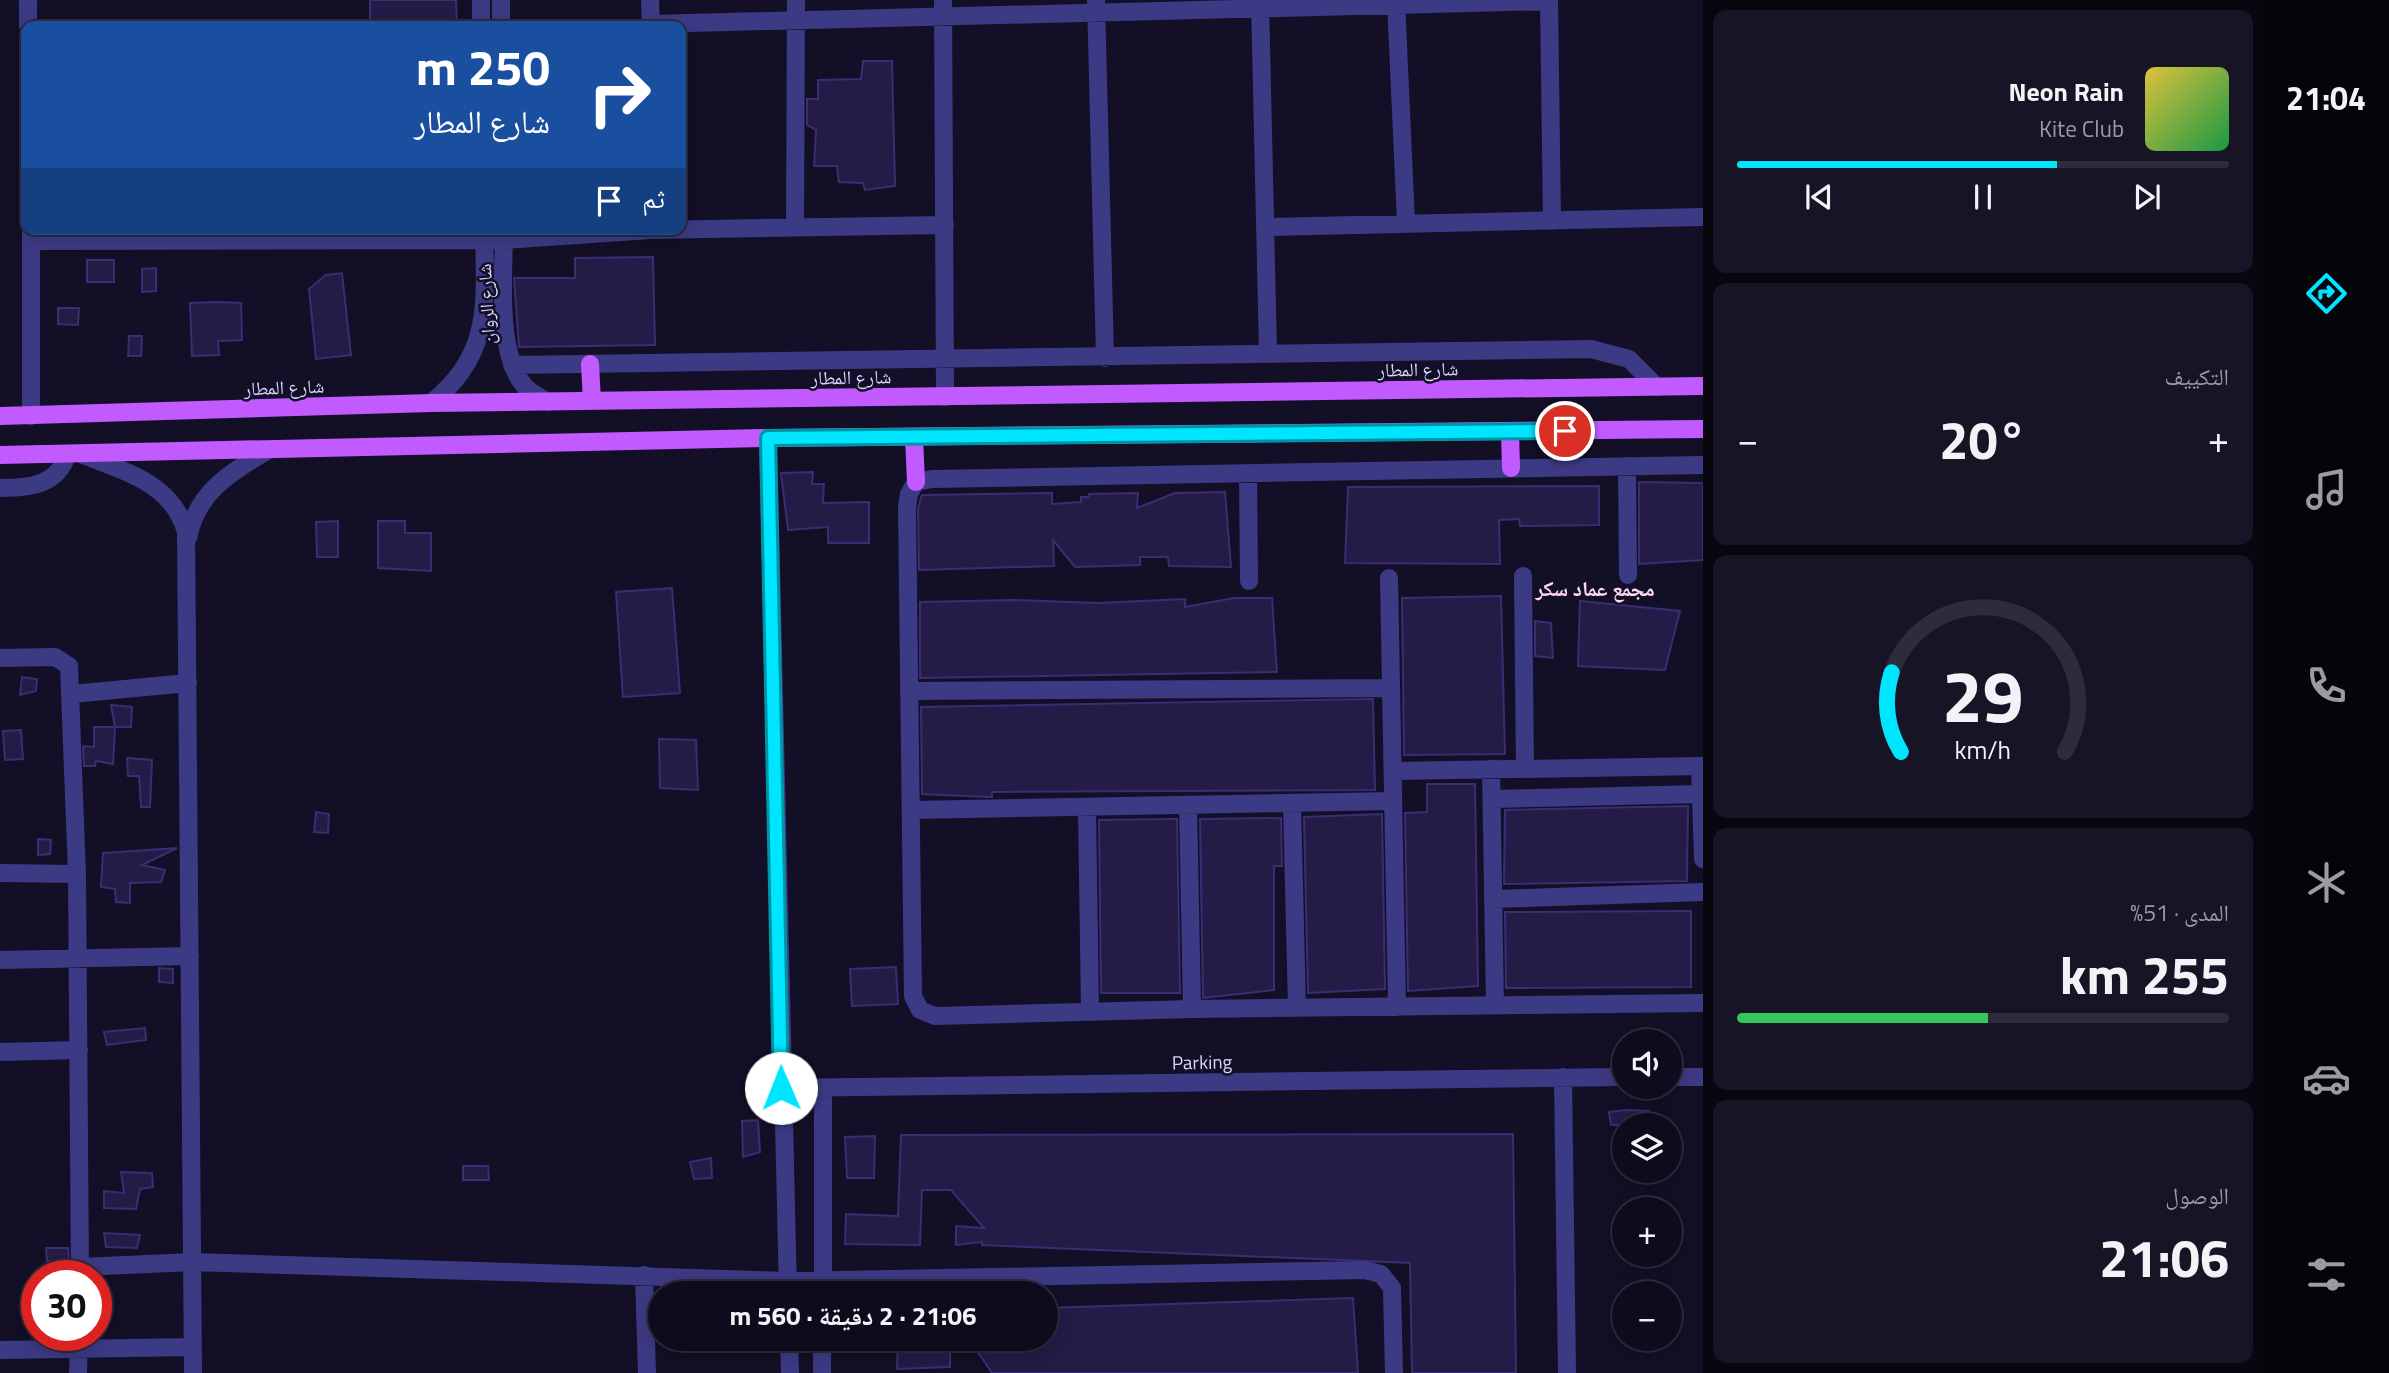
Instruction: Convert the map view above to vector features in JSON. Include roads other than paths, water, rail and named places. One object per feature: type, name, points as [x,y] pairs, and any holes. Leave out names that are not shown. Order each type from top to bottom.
[{"type":"main road","points":[[590,364],[592,401]]},
{"type":"main road","name":"شارع المطار","points":[[0,416],[592,401],[1703,386]]},
{"type":"main road","points":[[0,455],[768,438],[1703,429]]},
{"type":"main road","points":[[1510,431],[1511,468]]},
{"type":"main road","points":[[914,437],[916,482]]},
{"type":"street","points":[[28,0],[28,21]]},
{"type":"street","points":[[481,0],[481,21]]},
{"type":"street","points":[[501,0],[501,21]]},
{"type":"street","points":[[650,0],[651,21]]},
{"type":"street","points":[[795,227],[796,0]]},
{"type":"street","points":[[686,24],[796,20],[944,8],[1549,1],[1552,221]]},
{"type":"street","points":[[1396,2],[1406,223]]},
{"type":"street","points":[[1260,4],[1268,354]]},
{"type":"street","points":[[1096,6],[1105,358]]},
{"type":"street","points":[[944,8],[945,397]]},
{"type":"street","points":[[1265,227],[1703,217]]},
{"type":"street","points":[[686,229],[945,225]]},
{"type":"street","points":[[31,235],[31,416]]},
{"type":"street","name":"شارع الروان","points":[[431,404],[453,386],[465,370],[481,334],[485,314],[484,235]]},
{"type":"street","name":"شارع الروان","points":[[504,235],[506,329],[512,365],[530,392],[548,402]]},
{"type":"street","points":[[512,365],[1605,350],[1640,367],[1657,387]]},
{"type":"street","points":[[768,438],[781,1088],[788,1281]]},
{"type":"street","points":[[187,545],[195,516],[210,490],[220,479],[268,450]]},
{"type":"street","points":[[0,488],[31,487],[46,481],[74,454],[161,490],[177,509],[187,545],[193,1373]]},
{"type":"street","points":[[1703,465],[932,478],[916,482],[907,500],[913,996],[920,1010],[935,1016],[1192,1009],[1703,1003]]},
{"type":"street","points":[[1627,466],[1628,575]]},
{"type":"street","points":[[1248,473],[1249,581]]},
{"type":"street","points":[[1523,576],[1525,769]]},
{"type":"street","points":[[1390,578],[1397,1007]]},
{"type":"street","points":[[0,658],[55,657],[69,666],[77,874],[80,1260]]},
{"type":"street","points":[[72,694],[188,683]]},
{"type":"street","points":[[909,691],[1391,688]]},
{"type":"street","points":[[1393,771],[1702,766],[1703,859]]},
{"type":"street","points":[[1491,769],[1495,1005]]},
{"type":"street","points":[[1492,799],[1701,794]]},
{"type":"street","points":[[911,810],[1393,801]]},
{"type":"street","points":[[1292,803],[1297,1008]]},
{"type":"street","points":[[1188,805],[1192,1009]]},
{"type":"street","points":[[1087,807],[1090,1011]]},
{"type":"street","points":[[0,873],[77,874]]},
{"type":"street","points":[[1493,899],[1703,892]]},
{"type":"street","points":[[0,960],[190,956]]},
{"type":"street","points":[[0,1052],[79,1050]]},
{"type":"street","points":[[1563,1077],[1567,1373]]},
{"type":"street","name":"Parking","points":[[781,1088],[1612,1077]]},
{"type":"street","points":[[1682,1077],[1703,1077]]},
{"type":"street","points":[[823,1088],[823,1281]]},
{"type":"street","points":[[112,1269],[193,1262],[644,1275],[716,1281]]},
{"type":"street","points":[[992,1281],[1365,1270],[1381,1274],[1392,1288],[1394,1373]]},
{"type":"street","points":[[644,1275],[647,1373]]},
{"type":"street","points":[[112,1344],[192,1348]]},
{"type":"street","points":[[0,1350],[21,1348]]},
{"type":"street","points":[[78,1373],[79,1351]]},
{"type":"street","points":[[789,1351],[790,1373]]},
{"type":"street","points":[[822,1351],[822,1373]]},
{"type":"district","name":"مجمع عماد سكر","points":[[1595,589]]}]
